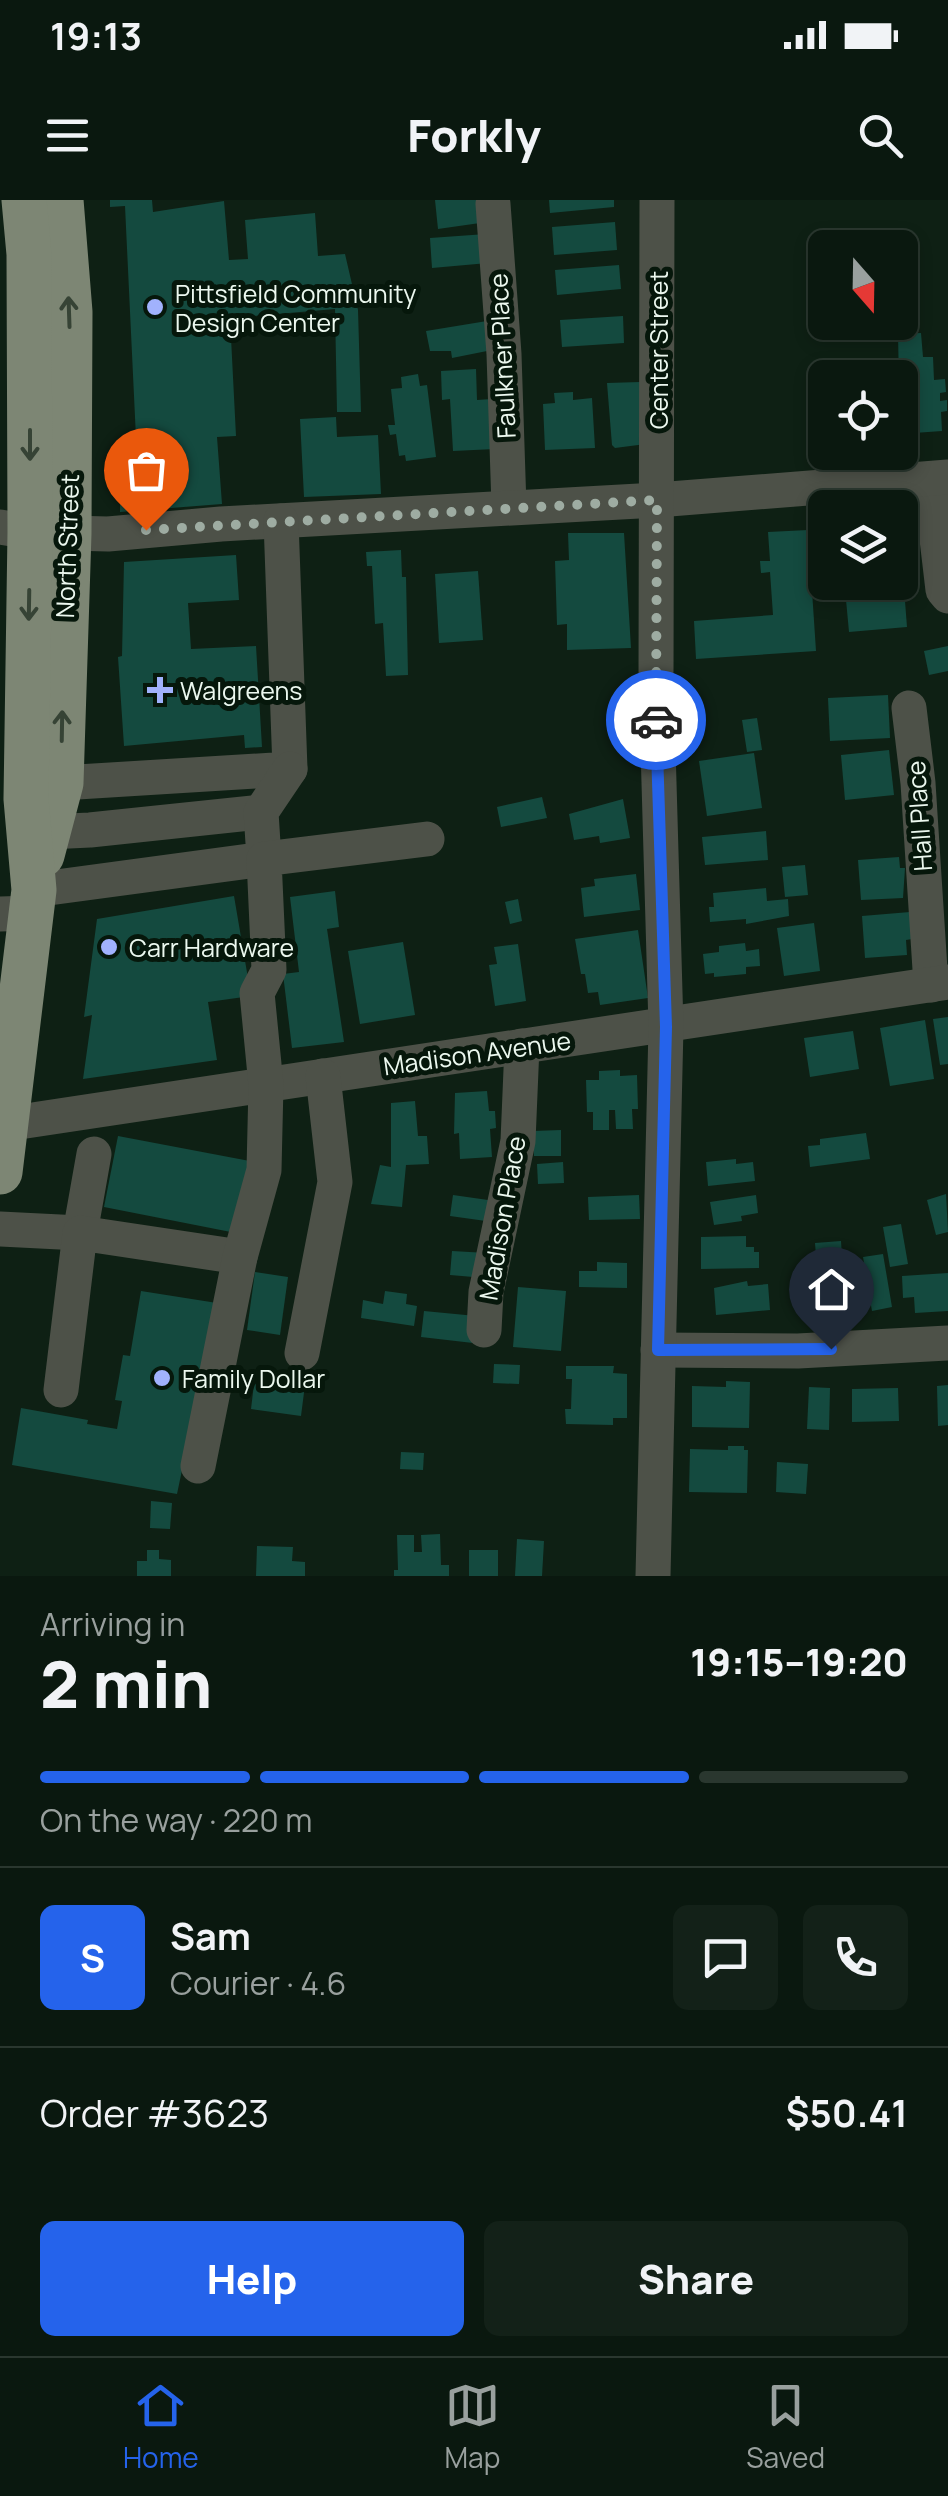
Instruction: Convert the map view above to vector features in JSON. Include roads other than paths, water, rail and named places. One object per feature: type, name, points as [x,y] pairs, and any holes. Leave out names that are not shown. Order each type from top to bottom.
[{"type":"main road","name":"North Street","points":[[0,1172],[22,906],[33,530],[29,254],[24,200]]},
{"type":"main road","name":"North Street","points":[[22,906],[61,783],[33,530],[70,312],[61,200]]},
{"type":"street","name":"Center Street","points":[[653,1576],[666,1027],[658,814],[657,200]]},
{"type":"street","name":"Faulkner Place","points":[[493,204],[504,354],[509,507]]},
{"type":"street","points":[[33,530],[108,534],[939,478],[943,590],[948,596]]},
{"type":"street","points":[[198,1466],[240,1257],[264,1170],[266,1085],[256,993],[269,970],[260,812],[290,768],[281,521]]},
{"type":"street","name":"Hall Place","points":[[910,708],[939,983]]},
{"type":"street","points":[[61,783],[290,768]]},
{"type":"street","points":[[48,832],[260,812]]},
{"type":"street","points":[[22,906],[264,859],[427,839]]},
{"type":"street","name":"Madison Avenue","points":[[4,1114],[266,1085],[939,983]]},
{"type":"street","name":"Madison Place","points":[[484,1330],[486,1292],[518,1141],[522,1046]]},
{"type":"street","points":[[302,1353],[334,1182],[323,1076]]},
{"type":"street","points":[[61,1390],[94,1154]]},
{"type":"street","points":[[0,1229],[80,1233],[240,1257]]},
{"type":"street","points":[[658,1350],[798,1351],[948,1343]]},
{"type":"place","name":"Pittsfield Community Design Center","points":[[155,307]]},
{"type":"place","name":"Walgreens","points":[[160,690]]},
{"type":"place","name":"Carr Hardware","points":[[109,947]]},
{"type":"place","name":"Family Dollar","points":[[162,1378]]}]
